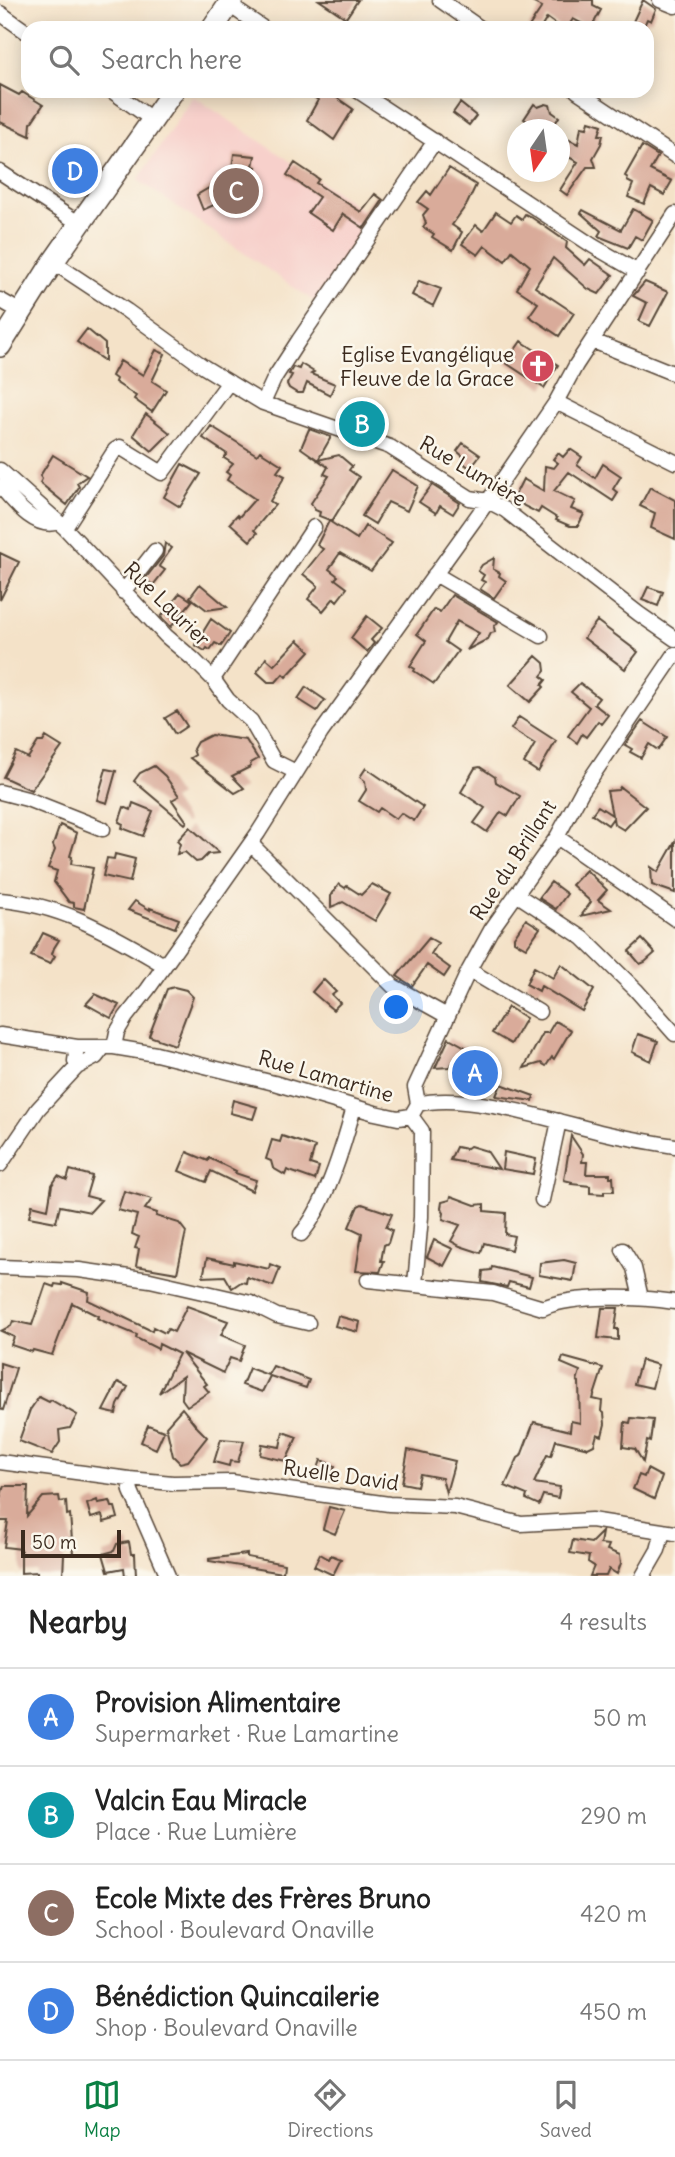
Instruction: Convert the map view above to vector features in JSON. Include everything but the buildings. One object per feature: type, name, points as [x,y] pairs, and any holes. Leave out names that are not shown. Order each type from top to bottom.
[{"type":"street","points":[[440,0],[470,21]]},
{"type":"street","points":[[660,0],[675,6]]},
{"type":"street","points":[[218,21],[231,2],[254,21]]},
{"type":"street","points":[[0,13],[21,28]]},
{"type":"street","points":[[122,98],[153,120]]},
{"type":"street","points":[[0,346],[53,262],[168,98]]},
{"type":"street","points":[[369,98],[593,246],[638,272]]},
{"type":"street","points":[[588,98],[675,156]]},
{"type":"street","points":[[263,403],[281,368],[435,141]]},
{"type":"street","points":[[0,172],[80,224]]},
{"type":"street","points":[[0,1165],[38,1109],[77,1067],[109,1048],[126,1017],[251,844],[321,733],[556,402],[576,365],[675,214]]},
{"type":"street","name":"Rue Lumière","points":[[53,262],[263,403],[390,447],[470,498],[488,501],[505,510],[675,639]]},
{"type":"street","points":[[0,300],[21,312]]},
{"type":"street","points":[[593,341],[675,374]]},
{"type":"street","points":[[0,486],[37,522],[61,525],[120,447],[162,473],[229,382]]},
{"type":"street","points":[[556,402],[675,462]]},
{"type":"street","name":"Rue Laurier","points":[[0,470],[61,525],[166,636],[213,679],[228,700],[251,721],[274,761],[296,772]]},
{"type":"street","points":[[213,679],[314,527]]},
{"type":"street","points":[[123,592],[155,551]]},
{"type":"street","points":[[435,575],[541,636]]},
{"type":"street","name":"Rue du Brillant","points":[[414,1110],[415,1087],[469,970],[492,930],[557,837],[583,791],[675,654]]},
{"type":"street","points":[[0,792],[53,808],[103,829]]},
{"type":"street","points":[[557,837],[675,919]]},
{"type":"street","points":[[251,844],[393,986],[447,1016]]},
{"type":"street","points":[[516,894],[583,938],[636,990],[675,1034]]},
{"type":"street","points":[[0,900],[35,904],[78,918],[164,965]]},
{"type":"street","points":[[469,970],[540,1012]]},
{"type":"street","name":"Rue Lamartine","points":[[0,1035],[77,1047],[156,1054],[398,1118],[430,1101],[480,1105],[635,1140],[675,1146]]},
{"type":"street","points":[[77,1047],[77,1067]]},
{"type":"street","points":[[301,1234],[317,1212],[354,1107]]},
{"type":"street","points":[[414,1110],[422,1131],[421,1217],[415,1284]]},
{"type":"street","points":[[542,1200],[559,1121]]},
{"type":"street","points":[[622,1250],[634,1268],[641,1298]]},
{"type":"street","points":[[0,1267],[79,1270],[150,1280],[251,1303],[277,1315],[308,1323]]},
{"type":"street","points":[[368,1280],[493,1293],[543,1308],[556,1301],[570,1300],[641,1298],[675,1302]]},
{"type":"street","name":"Ruelle David","points":[[0,1462],[129,1479],[173,1483],[232,1482],[389,1504],[455,1507],[521,1524],[591,1520],[669,1532]]},
{"type":"street","points":[[129,1479],[131,1491],[168,1576]]},
{"type":"street","points":[[643,1576],[669,1532]]},
{"type":"shaded area","points":[[192,98],[196,98],[376,219],[318,304],[138,180]]},
{"type":"place","name":"Bénédiction Quincailerie","points":[[75,171]]},
{"type":"place","name":"Ecole Mixte des Frères Bruno","points":[[236,191]]},
{"type":"place","name":"Eglise Evangélique Fleuve de la Grace","points":[[538,366]]},
{"type":"place","name":"Valcin Eau Miracle","points":[[362,424]]},
{"type":"place","name":"Provision Alimentaire","points":[[475,1073]]}]
